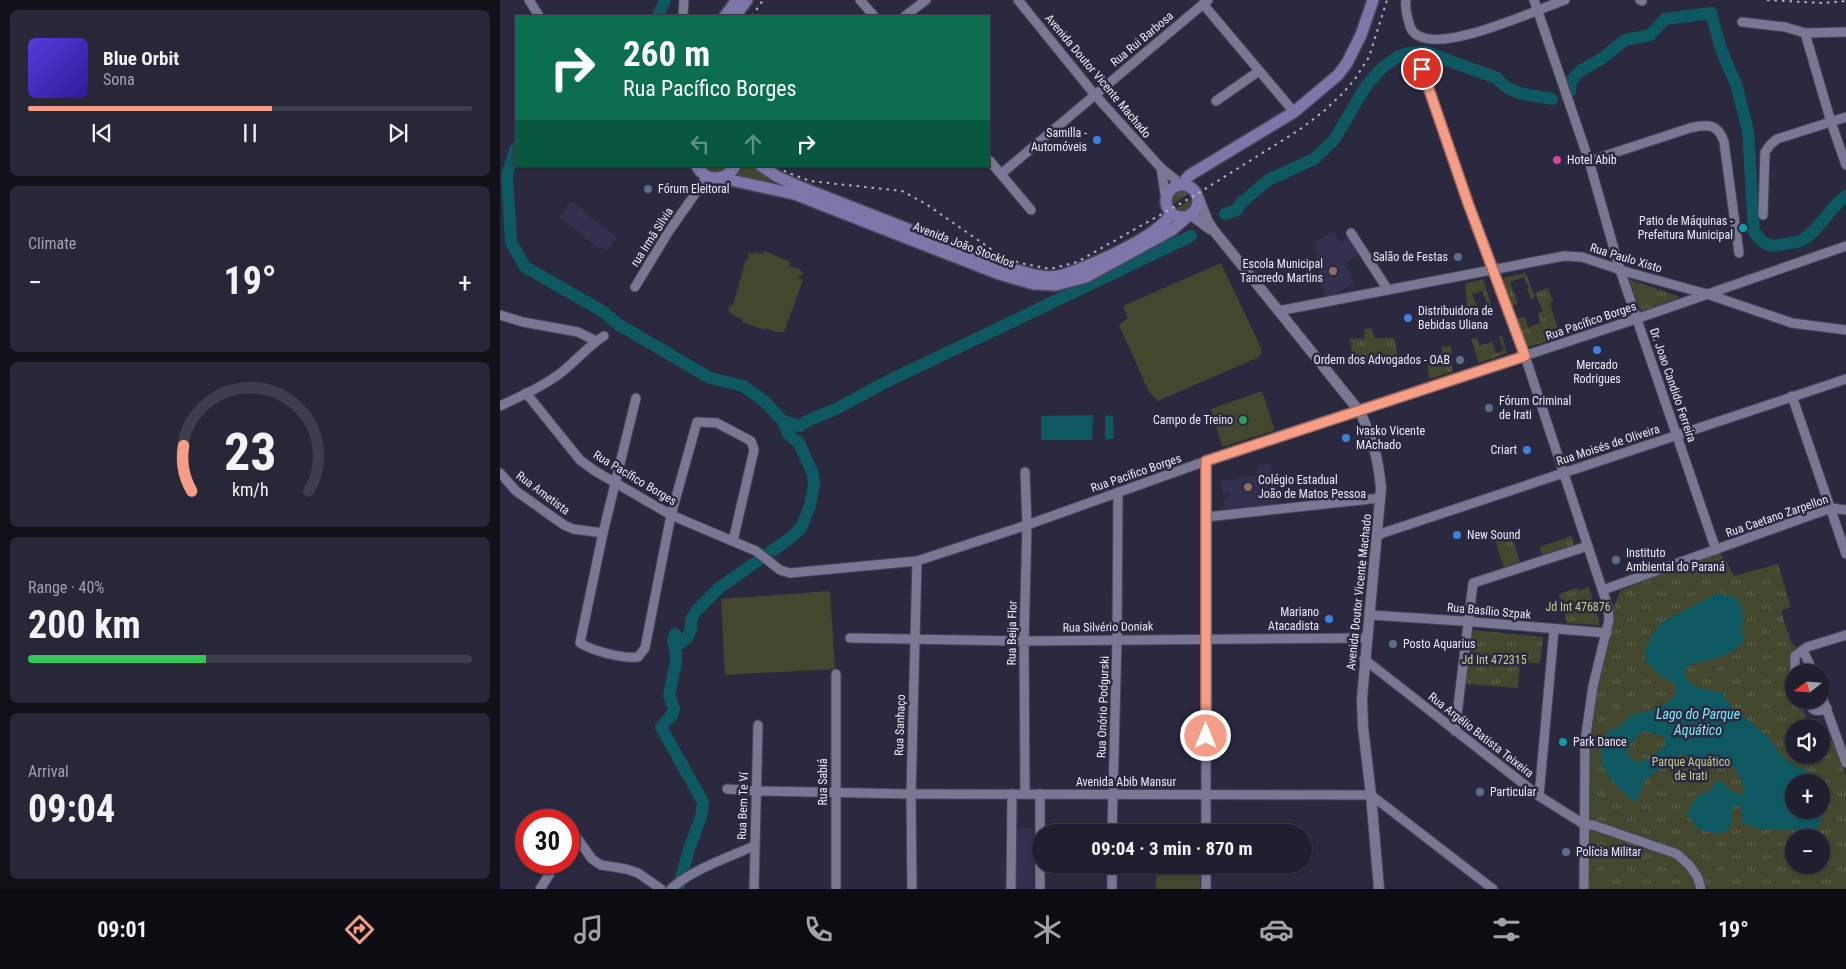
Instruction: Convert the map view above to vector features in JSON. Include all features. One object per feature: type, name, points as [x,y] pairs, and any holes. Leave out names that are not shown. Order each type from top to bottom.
[{"type":"main road","points":[[726,15],[737,0]]},
{"type":"main road","points":[[736,15],[747,0]]},
{"type":"main road","points":[[1202,170],[1196,210],[1189,216],[1178,217],[1167,206],[1166,200],[1170,190],[1182,185],[1190,175],[1202,170],[1294,112],[1330,83],[1347,63],[1361,35],[1373,0]]},
{"type":"main road","points":[[697,167],[707,177]]},
{"type":"main road","points":[[721,178],[727,175],[734,167]]},
{"type":"main road","name":"Avenida João Stocklos","points":[[763,167],[778,177],[798,186],[1004,267],[1034,274],[1056,276],[1082,268],[1155,231],[1167,220],[1171,212]]},
{"type":"main road","name":"Avenida João Stocklos","points":[[707,177],[721,178],[794,194],[999,274],[1034,284],[1056,285],[1086,277],[1172,230],[1189,216]]},
{"type":"main road","points":[[1182,185],[1190,187],[1198,197]]},
{"type":"street","points":[[528,0],[538,15]]},
{"type":"street","points":[[683,15],[684,0]]},
{"type":"street","points":[[860,0],[873,15]]},
{"type":"street","points":[[906,15],[926,0]]},
{"type":"street","name":"Avenida Doutor Vicente Machado","points":[[1018,0],[1095,95],[1161,168],[1182,185]]},
{"type":"street","points":[[1406,0],[1408,21],[1412,30],[1419,36],[1453,39],[1525,17],[1565,0]]},
{"type":"street","name":"Dr. Joao Candido Ferreira","points":[[1534,0],[1589,161],[1636,319],[1716,550]]},
{"type":"street","points":[[1206,2],[1259,71],[1294,112]]},
{"type":"street","name":"Rua Rui Barbosa","points":[[1001,174],[1206,2]]},
{"type":"street","points":[[1742,22],[1784,27],[1805,33],[1846,32]]},
{"type":"street","points":[[1805,33],[1831,122],[1846,165]]},
{"type":"street","points":[[1422,69],[1468,203],[1525,356],[1603,590],[1609,614],[1607,633],[1592,686],[1586,742],[1584,889]]},
{"type":"street","points":[[1216,101],[1259,71]]},
{"type":"street","points":[[1763,215],[1765,152],[1770,145],[1777,139],[1846,117]]},
{"type":"street","points":[[1589,161],[1690,128],[1706,125],[1715,127],[1722,135],[1724,142],[1738,253]]},
{"type":"street","points":[[990,161],[1031,210]]},
{"type":"street","points":[[1161,168],[1166,200]]},
{"type":"street","name":"rua Irmã Silvia","points":[[635,287],[669,232],[707,177]]},
{"type":"street","name":"Avenida Doutor Vicente Machado","points":[[1198,197],[1208,222],[1215,232],[1360,412],[1374,442],[1381,488],[1370,615],[1364,659],[1362,698],[1363,727],[1379,889]]},
{"type":"street","name":"Avenida Doutor Vicente Machado","points":[[1189,216],[1215,232]]},
{"type":"street","points":[[1351,233],[1388,290]]},
{"type":"street","name":"Rua Pacífico Borges","points":[[526,393],[580,460],[671,514],[756,551],[780,570],[790,573],[917,561],[1027,525],[1206,461],[1360,412],[1846,246]]},
{"type":"street","name":"Rua Paulo Xisto","points":[[1278,311],[1564,256],[1582,257],[1620,270],[1707,294],[1792,323],[1846,330]]},
{"type":"street","points":[[500,315],[523,322],[578,332],[596,341]]},
{"type":"street","points":[[500,406],[562,372],[604,336]]},
{"type":"street","name":"Rua Moisés de Oliveira","points":[[1377,535],[1846,379]]},
{"type":"street","points":[[1792,396],[1846,554]]},
{"type":"street","points":[[636,398],[603,533],[580,643],[587,648],[630,658],[638,657],[645,648],[671,514],[697,422],[717,423],[751,441],[754,450],[734,541]]},
{"type":"street","points":[[1206,461],[1206,824]]},
{"type":"street","name":"Rua Beija Flor","points":[[1025,472],[1027,525],[1024,641],[1025,794]]},
{"type":"street","name":"Rua Ametista","points":[[501,475],[516,491],[564,525],[573,529],[603,533]]},
{"type":"street","name":"Rua Onório Podgurski","points":[[1112,824],[1117,639],[1118,492]]},
{"type":"street","points":[[1206,517],[1380,498]]},
{"type":"street","name":"Rua Caetano Zarpellon","points":[[1603,590],[1831,508],[1846,510]]},
{"type":"street","points":[[1455,731],[1470,622],[1473,583],[1588,546]]},
{"type":"street","name":"Rua Sanhaço","points":[[912,889],[911,794],[917,561]]},
{"type":"street","name":"Rua Basílio Szpak","points":[[1370,615],[1607,633]]},
{"type":"street","points":[[1539,796],[1554,630]]},
{"type":"street","points":[[1794,664],[1795,656],[1803,650],[1846,634]]},
{"type":"street","name":"Rua Silvério Doniak","points":[[850,638],[1024,641],[1367,638]]},
{"type":"street","points":[[1803,650],[1809,664]]},
{"type":"street","name":"Rua Argélio Batista Teixeira","points":[[1364,659],[1539,796],[1585,825],[1593,825],[1677,854],[1690,866],[1698,878],[1701,889]]},
{"type":"street","name":"Rua Sabiá","points":[[836,674],[836,889]]},
{"type":"street","points":[[1811,709],[1818,712],[1825,709]]},
{"type":"street","points":[[1827,709],[1846,763]]},
{"type":"street","name":"Rua Bem Te Ví","points":[[754,889],[758,725]]},
{"type":"street","name":"Avenida Abib Mansur","points":[[727,789],[911,794],[1371,795]]},
{"type":"street","points":[[1011,889],[1012,794]]},
{"type":"street","points":[[1040,794],[1040,889]]},
{"type":"street","points":[[1371,795],[1493,889]]},
{"type":"street","points":[[580,842],[592,859],[601,865],[638,873],[661,889]]},
{"type":"street","points":[[674,886],[710,865],[754,846]]},
{"type":"street","points":[[540,889],[549,874]]},
{"type":"street","points":[[1112,874],[1112,889]]},
{"type":"street","points":[[1206,874],[1206,889]]},
{"type":"shaded area","points":[[571,201],[617,238],[607,251],[602,247],[600,249],[559,217]]},
{"type":"shaded area","name":"Escola Municipal Tancredo Martins","points":[[1333,232],[1340,243],[1348,238],[1359,255],[1344,264],[1355,282],[1328,298],[1317,280],[1322,277],[1312,260],[1319,255],[1312,244]]},
{"type":"shaded area","name":"Colégio Estadual João de Matos Pessoa","points":[[1270,464],[1279,505],[1225,509],[1223,501],[1231,496],[1230,493],[1223,494],[1221,481],[1258,475],[1257,467]]},
{"type":"shaded area","points":[[1014,828],[1032,828],[1033,889],[1014,889]]},
{"type":"green space","points":[[702,167],[726,167],[717,172]]},
{"type":"green space","points":[[740,167],[759,167],[779,183],[732,175]]},
{"type":"green space","points":[[1179,188],[1185,189],[1190,193],[1170,206],[1171,194]]},
{"type":"green space","points":[[1193,198],[1192,207],[1187,212],[1179,213],[1173,210]]},
{"type":"green space","points":[[749,251],[752,255],[754,252],[763,254],[764,251],[791,262],[789,266],[799,269],[804,274],[797,277],[803,280],[784,332],[776,332],[766,328],[765,330],[742,322],[742,319],[734,316],[728,310],[730,305],[733,305],[746,259],[749,260]]},
{"type":"green space","points":[[1221,263],[1261,348],[1261,354],[1259,357],[1158,401],[1149,392],[1119,325],[1128,318],[1123,306]]},
{"type":"green space","points":[[1526,273],[1535,298],[1531,299],[1527,288],[1529,287],[1524,277],[1510,282],[1518,304],[1512,306],[1503,278]]},
{"type":"green space","points":[[1483,279],[1491,304],[1487,306],[1482,291],[1472,294],[1478,309],[1468,312],[1465,284]]},
{"type":"green space","points":[[1629,279],[1680,297],[1641,312]]},
{"type":"green space","points":[[1548,288],[1553,301],[1550,303],[1560,337],[1525,348],[1516,319],[1525,317],[1528,328],[1540,323],[1538,313],[1543,312],[1535,293]]},
{"type":"green space","points":[[1371,328],[1375,338],[1394,338],[1400,364],[1389,367],[1382,357],[1376,360],[1373,356],[1361,367],[1353,359],[1350,339],[1365,338],[1364,329]]},
{"type":"green space","points":[[1502,336],[1507,353],[1479,363],[1471,339],[1477,338],[1479,346],[1492,342],[1496,353],[1504,350],[1499,337]]},
{"type":"green space","points":[[1451,346],[1452,372],[1429,379],[1427,357],[1442,355],[1442,347]]},
{"type":"green space","name":"Campo de Treino","points":[[1262,391],[1274,428],[1273,431],[1222,446],[1211,409]]},
{"type":"green space","points":[[1511,535],[1520,562],[1504,568],[1495,540]]},
{"type":"green space","points":[[1572,536],[1574,545],[1542,555],[1540,547]]},
{"type":"green space","name":"Parque Aquático de Irati","points":[[1716,550],[1725,559],[1734,576],[1778,564],[1791,607],[1781,611],[1791,642],[1797,648],[1806,648],[1798,653],[1790,664],[1785,664],[1785,709],[1803,709],[1806,719],[1785,719],[1785,764],[1830,764],[1830,741],[1834,740],[1846,776],[1846,889],[1588,889],[1590,809],[1587,773],[1588,742],[1596,689],[1613,609],[1620,591]]},
{"type":"green space","name":"Jd Int 476876","points":[[1589,587],[1600,625],[1567,623],[1559,594],[1577,588],[1578,591]]},
{"type":"green space","points":[[830,591],[835,669],[725,675],[721,599]]},
{"type":"green space","name":"Jd Int 472315","points":[[1471,630],[1543,637],[1540,663],[1520,663],[1518,688],[1466,684]]},
{"type":"green space","points":[[1157,874],[1200,874],[1200,889],[1156,889]]},
{"type":"water","points":[[1093,415],[1092,440],[1041,440],[1041,416]]},
{"type":"water","points":[[1105,416],[1113,416],[1114,438],[1106,440]]},
{"type":"water","name":"Lago do Parque Aquático","points":[[1716,594],[1730,595],[1740,601],[1743,618],[1741,632],[1745,642],[1718,657],[1688,665],[1684,671],[1686,677],[1698,688],[1722,692],[1727,702],[1769,738],[1785,758],[1785,764],[1791,764],[1806,770],[1810,774],[1785,774],[1785,819],[1821,819],[1818,828],[1762,830],[1742,823],[1741,807],[1735,805],[1729,829],[1716,833],[1698,829],[1687,813],[1699,794],[1708,792],[1717,782],[1722,782],[1735,794],[1743,793],[1740,777],[1731,764],[1680,754],[1645,780],[1636,802],[1618,787],[1607,773],[1601,754],[1609,730],[1621,726],[1629,716],[1660,708],[1675,696],[1676,684],[1663,677],[1646,662],[1645,649],[1660,623]],"holes":[[[1644,731],[1664,736],[1665,745],[1648,760],[1636,762],[1629,756],[1627,751],[1629,746]]]},
{"type":"waterway","points":[[658,15],[665,0]]},
{"type":"waterway","points":[[1570,91],[1571,81],[1580,71],[1601,59],[1625,40],[1650,35],[1665,19],[1711,13],[1721,49],[1737,87],[1748,131],[1754,232],[1763,242],[1769,245],[1800,241],[1814,231],[1846,196]]},
{"type":"waterway","points":[[1225,214],[1237,210],[1241,203],[1268,180],[1314,159],[1334,140],[1366,86],[1382,68],[1397,57],[1409,53],[1425,52],[1497,78],[1502,84],[1515,91],[1552,99]]},
{"type":"waterway","points":[[515,151],[507,175],[511,242],[525,267],[604,312],[616,323],[710,378],[743,386],[763,400],[783,421],[800,426],[888,381],[1191,236]]},
{"type":"waterway","points":[[678,889],[689,849],[701,817],[703,802],[661,727],[672,715],[674,709],[669,695],[676,662],[673,641],[675,634],[681,643],[687,638],[691,629],[691,620],[696,611],[719,588],[789,539],[801,528],[810,506],[814,485],[813,474],[799,443],[788,434],[783,421]]},
{"type":"railway","points":[[753,15],[763,0]]},
{"type":"railway","points":[[779,167],[786,172],[810,181],[902,191],[926,204],[1001,256],[1020,263],[1050,269],[1077,262],[1197,194],[1299,130],[1324,111],[1355,79],[1369,57],[1387,0]]},
{"type":"railway","points":[[1767,0],[1822,3],[1846,1]]},
{"type":"place","name":"Samilla - Automóveis","points":[[1097,140]]},
{"type":"place","name":"Hotel Abib","points":[[1557,160]]},
{"type":"place","name":"Fórum Eleitoral","points":[[648,189]]},
{"type":"place","name":"Patio de Máquinas - Prefeitura Municipal","points":[[1743,228]]},
{"type":"place","name":"Salão de Festas","points":[[1458,257]]},
{"type":"place","name":"Escola Municipal Tancredo Martins","points":[[1333,271]]},
{"type":"place","name":"Distribuidora de Bebidas Uliana","points":[[1408,318]]},
{"type":"place","name":"Mercado Rodrigues","points":[[1597,350]]},
{"type":"place","name":"Ordem dos Advogados - OAB","points":[[1460,360]]},
{"type":"place","name":"Fórum Criminal de Irati","points":[[1489,408]]},
{"type":"place","name":"Campo de Treino","points":[[1243,420]]},
{"type":"place","name":"Ivasko Vicente MAchado","points":[[1346,438]]},
{"type":"place","name":"Criart","points":[[1527,450]]},
{"type":"place","name":"Colégio Estadual João de Matos Pessoa","points":[[1248,487]]},
{"type":"place","name":"New Sound","points":[[1457,535]]},
{"type":"place","name":"Instituto Ambiental do Paraná","points":[[1616,560]]},
{"type":"place","name":"Mariano Atacadista","points":[[1329,619]]},
{"type":"place","name":"Posto Aquarius","points":[[1393,644]]},
{"type":"place","name":"Park Dance","points":[[1563,742]]},
{"type":"place","name":"Particular","points":[[1480,792]]},
{"type":"place","name":"Polícia Militar","points":[[1566,852]]},
{"type":"route","points":[[1206,736],[1206,461],[1360,412],[1525,356],[1501,287],[1468,203],[1422,69]]}]
